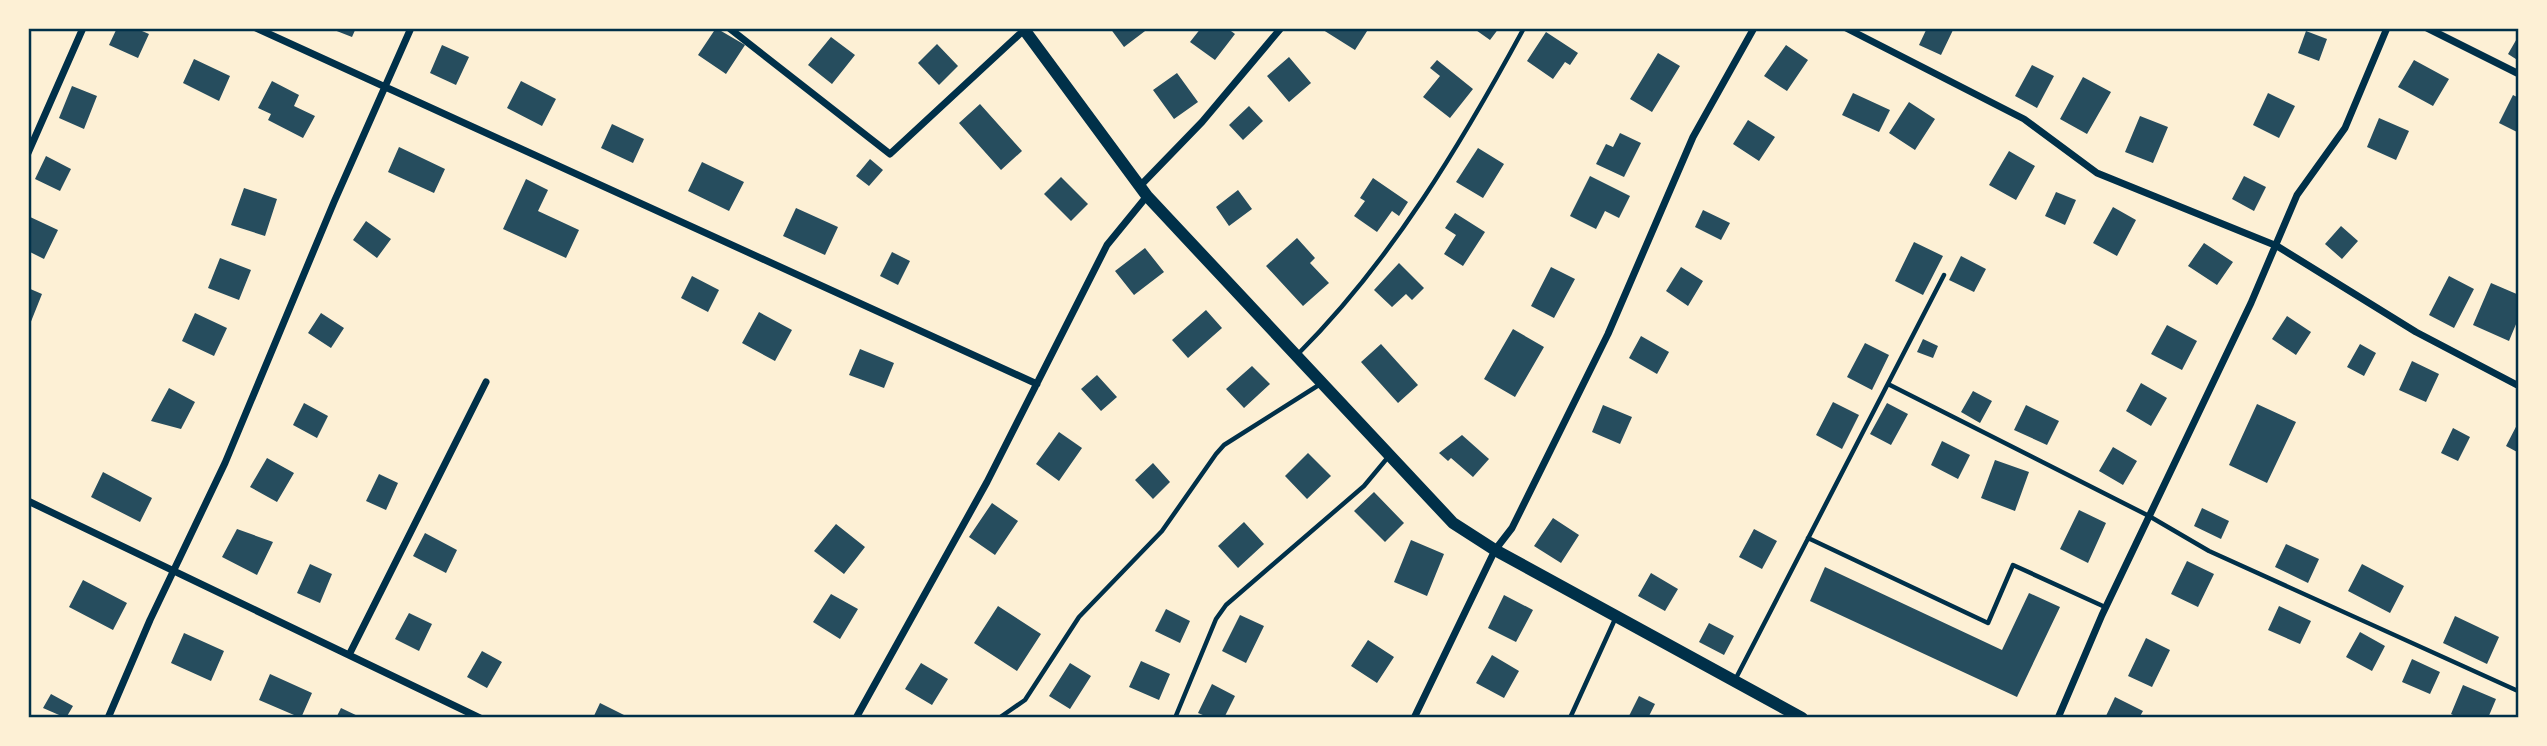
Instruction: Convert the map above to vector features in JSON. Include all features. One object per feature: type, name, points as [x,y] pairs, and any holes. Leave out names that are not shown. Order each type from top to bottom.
[{"type":"main road","points":[[1023,29],[1143,191],[1453,523],[1495,550],[1802,718]]},
{"type":"street","points":[[28,153],[83,28]]},
{"type":"street","points":[[256,28],[1037,384]]},
{"type":"street","points":[[108,718],[225,463],[411,28]]},
{"type":"street","points":[[729,28],[890,154],[1023,29]]},
{"type":"street","points":[[856,718],[980,494],[1107,245],[1143,191],[1281,28]]},
{"type":"street","points":[[1414,718],[1495,550],[1512,528],[1608,334],[1693,136],[1754,28]]},
{"type":"street","points":[[1846,28],[2024,119],[2097,173],[2277,246],[2416,332],[2519,386]]},
{"type":"street","points":[[2058,718],[2106,607],[2277,246],[2297,195],[2345,128],[2387,28]]},
{"type":"street","points":[[2427,28],[2519,74]]},
{"type":"street","points":[[349,655],[486,382]]},
{"type":"street","points":[[28,501],[480,718]]},
{"type":"lane","points":[[1297,356],[1348,301],[1380,261],[1481,107],[1524,28]]},
{"type":"lane","points":[[1734,681],[1944,275]]},
{"type":"lane","points":[[999,718],[1024,700],[1079,617],[1162,530],[1224,445],[1322,383]]},
{"type":"lane","points":[[1888,384],[2149,516],[2209,551],[2518,691]]},
{"type":"lane","points":[[1175,718],[1216,619],[1226,605],[1364,486],[1390,455]]},
{"type":"lane","points":[[1808,538],[1988,623],[2013,565],[2106,607]]},
{"type":"lane","points":[[1570,718],[1617,617]]},
{"type":"building","points":[[117,28],[135,28],[149,34],[138,58],[109,45]]},
{"type":"building","points":[[329,28],[356,28],[352,37]]},
{"type":"building","points":[[716,28],[745,45],[726,74],[698,55]]},
{"type":"building","points":[[1110,28],[1149,28],[1124,47]]},
{"type":"building","points":[[1201,28],[1227,28],[1235,34],[1215,60],[1190,42]]},
{"type":"building","points":[[1320,28],[1369,28],[1355,50]]},
{"type":"building","points":[[1473,28],[1499,28],[1490,40]]},
{"type":"building","points":[[1927,28],[1953,30],[1941,55],[1919,45]]},
{"type":"building","points":[[2306,31],[2327,39],[2319,61],[2298,53]]},
{"type":"building","points":[[1546,32],[1578,53],[1570,65],[1565,62],[1553,79],[1527,61]]},
{"type":"building","points":[[2519,35],[2519,61],[2508,54]]},
{"type":"building","points":[[831,37],[855,55],[832,84],[808,65]]},
{"type":"building","points":[[937,44],[958,66],[939,85],[918,63]]},
{"type":"building","points":[[442,45],[469,57],[456,85],[430,73]]},
{"type":"building","points":[[1786,45],[1808,60],[1787,91],[1764,76]]},
{"type":"building","points":[[1658,53],[1680,66],[1652,112],[1630,99]]},
{"type":"building","points":[[1289,57],[1311,83],[1289,102],[1267,76]]},
{"type":"building","points":[[194,59],[230,76],[219,101],[183,83]]},
{"type":"building","points":[[1437,60],[1473,89],[1450,118],[1423,97],[1440,76],[1430,68]]},
{"type":"building","points":[[2414,60],[2449,79],[2433,106],[2398,87]]},
{"type":"building","points":[[2032,65],[2054,76],[2037,108],[2015,96]]},
{"type":"building","points":[[1177,73],[1198,102],[1174,119],[1153,90]]},
{"type":"building","points":[[2083,77],[2111,92],[2087,134],[2060,119]]},
{"type":"building","points":[[272,81],[299,95],[294,106],[315,116],[303,138],[268,120],[271,114],[258,108]]},
{"type":"building","points":[[521,81],[556,99],[542,126],[507,108]]},
{"type":"building","points":[[72,86],[97,96],[84,129],[59,118]]},
{"type":"building","points":[[1853,93],[1890,110],[1879,132],[1842,115]]},
{"type":"building","points":[[2268,93],[2295,106],[2279,138],[2253,125]]},
{"type":"building","points":[[2513,95],[2519,98],[2517,132],[2499,123]]},
{"type":"building","points":[[1909,102],[1935,119],[1915,150],[1889,133]]},
{"type":"building","points":[[980,104],[1022,151],[1001,170],[959,123]]},
{"type":"building","points":[[1249,106],[1263,121],[1243,140],[1229,125]]},
{"type":"building","points":[[2140,116],[2168,127],[2153,163],[2125,152]]},
{"type":"building","points":[[2379,118],[2409,131],[2396,160],[2367,147]]},
{"type":"building","points":[[1748,120],[1775,137],[1759,161],[1733,144]]},
{"type":"building","points":[[612,124],[644,139],[633,163],[601,148]]},
{"type":"building","points":[[1620,133],[1641,143],[1624,177],[1596,164],[1606,144],[1613,147]]},
{"type":"building","points":[[399,147],[445,169],[434,193],[388,172]]},
{"type":"building","points":[[1478,148],[1504,164],[1483,198],[1456,182]]},
{"type":"building","points":[[2009,151],[2035,166],[2016,200],[1989,185]]},
{"type":"building","points":[[46,156],[71,169],[60,191],[35,179]]},
{"type":"building","points":[[870,159],[883,170],[869,186],[856,176]]},
{"type":"building","points":[[702,162],[744,182],[729,211],[688,191]]},
{"type":"building","points":[[1590,176],[1630,196],[1619,218],[1605,211],[1596,229],[1570,216]]},
{"type":"building","points":[[2244,176],[2266,187],[2254,211],[2232,199]]},
{"type":"building","points":[[1061,177],[1088,204],[1071,221],[1044,194]]},
{"type":"building","points":[[1373,178],[1408,202],[1399,216],[1392,211],[1377,232],[1354,216],[1365,201],[1360,198]]},
{"type":"building","points":[[526,179],[548,190],[538,211],[579,230],[566,258],[503,229]]},
{"type":"building","points":[[244,188],[277,199],[265,236],[231,225]]},
{"type":"building","points":[[1238,190],[1252,209],[1229,226],[1216,207]]},
{"type":"building","points":[[2056,192],[2076,200],[2065,225],[2045,216]]},
{"type":"building","points":[[2113,207],[2136,220],[2117,256],[2093,243]]},
{"type":"building","points":[[796,208],[838,227],[825,255],[783,236]]},
{"type":"building","points":[[1703,210],[1730,223],[1721,240],[1695,227]]},
{"type":"building","points":[[1455,213],[1485,232],[1463,266],[1444,254],[1456,235],[1445,228]]},
{"type":"building","points":[[28,216],[58,230],[44,259],[28,251]]},
{"type":"building","points":[[366,221],[391,239],[377,258],[353,240]]},
{"type":"building","points":[[2341,226],[2358,241],[2342,259],[2325,244]]},
{"type":"building","points":[[1297,238],[1315,258],[1310,263],[1329,283],[1303,306],[1266,266]]},
{"type":"building","points":[[1914,242],[1943,256],[1923,295],[1895,281]]},
{"type":"building","points":[[2204,243],[2233,262],[2217,285],[2188,266]]},
{"type":"building","points":[[1145,248],[1164,272],[1134,295],[1115,271]]},
{"type":"building","points":[[892,252],[910,261],[898,285],[880,276]]},
{"type":"building","points":[[1961,256],[1986,269],[1974,292],[1949,280]]},
{"type":"building","points":[[220,258],[251,270],[239,300],[208,288]]},
{"type":"building","points":[[1399,263],[1424,288],[1412,300],[1406,294],[1392,307],[1374,290]]},
{"type":"building","points":[[1551,267],[1575,279],[1554,318],[1531,306]]},
{"type":"building","points":[[1681,267],[1703,281],[1688,306],[1666,291]]},
{"type":"building","points":[[692,276],[719,290],[708,312],[681,298]]},
{"type":"building","points":[[2449,276],[2474,289],[2454,328],[2429,315]]},
{"type":"building","points":[[2491,283],[2519,295],[2519,317],[2509,341],[2473,325]]},
{"type":"building","points":[[28,288],[42,294],[28,329]]},
{"type":"building","points":[[1206,310],[1222,328],[1188,358],[1172,340]]},
{"type":"building","points":[[759,312],[792,330],[775,361],[742,343]]},
{"type":"building","points":[[195,313],[227,328],[214,356],[182,341]]},
{"type":"building","points":[[321,313],[344,328],[331,348],[308,333]]},
{"type":"building","points":[[2287,316],[2311,332],[2296,355],[2272,339]]},
{"type":"building","points":[[2167,325],[2197,341],[2182,370],[2151,354]]},
{"type":"building","points":[[1513,329],[1544,347],[1515,397],[1484,379]]},
{"type":"building","points":[[1641,336],[1669,352],[1657,374],[1629,358]]},
{"type":"building","points":[[1923,339],[1938,346],[1933,358],[1917,352]]},
{"type":"building","points":[[1865,343],[1889,355],[1872,390],[1847,377]]},
{"type":"building","points":[[1381,344],[1418,385],[1398,403],[1361,362]]},
{"type":"building","points":[[2360,344],[2376,353],[2364,376],[2347,367]]},
{"type":"building","points":[[860,349],[894,363],[884,388],[849,375]]},
{"type":"building","points":[[2412,361],[2439,374],[2426,402],[2399,390]]},
{"type":"building","points":[[1252,366],[1270,384],[1244,408],[1226,389]]},
{"type":"building","points":[[1097,375],[1117,397],[1101,411],[1081,389]]},
{"type":"building","points":[[2141,383],[2167,398],[2151,426],[2126,411]]},
{"type":"building","points":[[169,388],[195,402],[181,429],[151,421]]},
{"type":"building","points":[[1973,391],[1992,401],[1980,423],[1961,412]]},
{"type":"building","points":[[1833,402],[1859,415],[1842,449],[1816,435]]},
{"type":"building","points":[[304,403],[328,416],[317,438],[293,425]]},
{"type":"building","points":[[1887,403],[1908,414],[1891,445],[1870,434]]},
{"type":"building","points":[[2257,404],[2296,422],[2267,483],[2229,465]]},
{"type":"building","points":[[1603,405],[1632,417],[1620,444],[1592,432]]},
{"type":"building","points":[[2026,405],[2059,421],[2047,445],[2014,430]]},
{"type":"building","points":[[2519,421],[2519,453],[2506,446]]},
{"type":"building","points":[[2453,428],[2470,437],[2458,461],[2441,453]]},
{"type":"building","points":[[1059,432],[1082,448],[1059,481],[1036,464]]},
{"type":"building","points":[[1462,435],[1489,459],[1473,477],[1451,458],[1448,461],[1439,453]]},
{"type":"building","points":[[1942,441],[1970,455],[1958,479],[1931,465]]},
{"type":"building","points":[[2113,447],[2137,461],[2123,485],[2099,471]]},
{"type":"building","points":[[1308,453],[1331,476],[1307,499],[1285,476]]},
{"type":"building","points":[[267,458],[294,473],[277,502],[250,487]]},
{"type":"building","points":[[1995,460],[2029,472],[2015,511],[1981,498]]},
{"type":"building","points":[[1153,463],[1170,482],[1153,499],[1135,480]]},
{"type":"building","points":[[103,472],[152,498],[140,522],[91,497]]},
{"type":"building","points":[[379,474],[398,483],[386,510],[366,501]]},
{"type":"building","points":[[1374,492],[1404,523],[1385,542],[1354,511]]},
{"type":"building","points":[[992,503],[1018,521],[995,555],[969,537]]},
{"type":"building","points":[[2202,508],[2229,521],[2221,539],[2194,526]]},
{"type":"building","points":[[2079,510],[2106,523],[2088,563],[2060,549]]},
{"type":"building","points":[[1553,518],[1579,535],[1561,563],[1534,546]]},
{"type":"building","points":[[1244,522],[1264,544],[1238,568],[1218,546]]},
{"type":"building","points":[[836,524],[865,547],[844,574],[814,551]]},
{"type":"building","points":[[237,529],[273,542],[257,575],[222,557]]},
{"type":"building","points":[[1754,529],[1777,541],[1762,569],[1739,557]]},
{"type":"building","points":[[425,533],[457,550],[446,573],[413,556]]},
{"type":"building","points":[[1411,540],[1444,554],[1427,596],[1394,582]]},
{"type":"building","points":[[2286,544],[2319,559],[2308,583],[2275,567]]},
{"type":"building","points":[[2187,561],[2214,574],[2198,607],[2171,594]]},
{"type":"building","points":[[310,564],[332,574],[320,603],[297,593]]},
{"type":"building","points":[[2362,564],[2404,586],[2390,613],[2348,591]]},
{"type":"building","points":[[1825,567],[2002,650],[2029,593],[2060,607],[2017,697],[1810,601]]},
{"type":"building","points":[[1651,573],[1678,589],[1665,611],[1638,596]]},
{"type":"building","points":[[83,580],[127,603],[113,630],[69,607]]},
{"type":"building","points":[[831,594],[858,609],[840,639],[813,622]]},
{"type":"building","points":[[1504,595],[1533,610],[1516,642],[1488,628]]},
{"type":"building","points":[[998,606],[1041,634],[1017,671],[974,643]]},
{"type":"building","points":[[2279,606],[2311,621],[2300,644],[2268,630]]},
{"type":"building","points":[[1166,609],[1190,621],[1180,643],[1155,631]]},
{"type":"building","points":[[409,613],[432,624],[419,651],[395,639]]},
{"type":"building","points":[[1240,615],[1264,626],[1246,663],[1222,651]]},
{"type":"building","points":[[2455,616],[2499,637],[2487,664],[2443,643]]},
{"type":"building","points":[[1709,623],[1734,636],[1724,655],[1699,642]]},
{"type":"building","points":[[2360,632],[2385,646],[2372,671],[2346,657]]},
{"type":"building","points":[[184,633],[224,651],[211,681],[171,663]]},
{"type":"building","points":[[2146,638],[2170,650],[2152,687],[2128,676]]},
{"type":"building","points":[[1368,640],[1394,657],[1377,683],[1351,666]]},
{"type":"building","points":[[482,651],[502,662],[487,688],[467,677]]},
{"type":"building","points":[[1492,655],[1519,671],[1504,698],[1476,683]]},
{"type":"building","points":[[2412,659],[2440,672],[2430,694],[2402,682]]},
{"type":"building","points":[[1141,661],[1170,674],[1159,700],[1129,687]]},
{"type":"building","points":[[921,663],[948,679],[932,705],[905,689]]},
{"type":"building","points":[[1070,663],[1091,676],[1070,709],[1049,696]]},
{"type":"building","points":[[270,674],[312,693],[301,718],[259,700]]},
{"type":"building","points":[[1212,684],[1235,696],[1224,718],[1210,718],[1198,713]]},
{"type":"building","points":[[2463,685],[2496,699],[2488,718],[2459,718],[2451,714]]},
{"type":"building","points":[[51,694],[73,706],[66,718],[43,708]]},
{"type":"building","points":[[1639,696],[1655,704],[1648,718],[1628,718]]},
{"type":"building","points":[[2115,697],[2143,711],[2139,718],[2105,718]]},
{"type":"building","points":[[600,703],[630,718],[593,718]]},
{"type":"building","points":[[341,708],[362,718],[336,718]]}]
